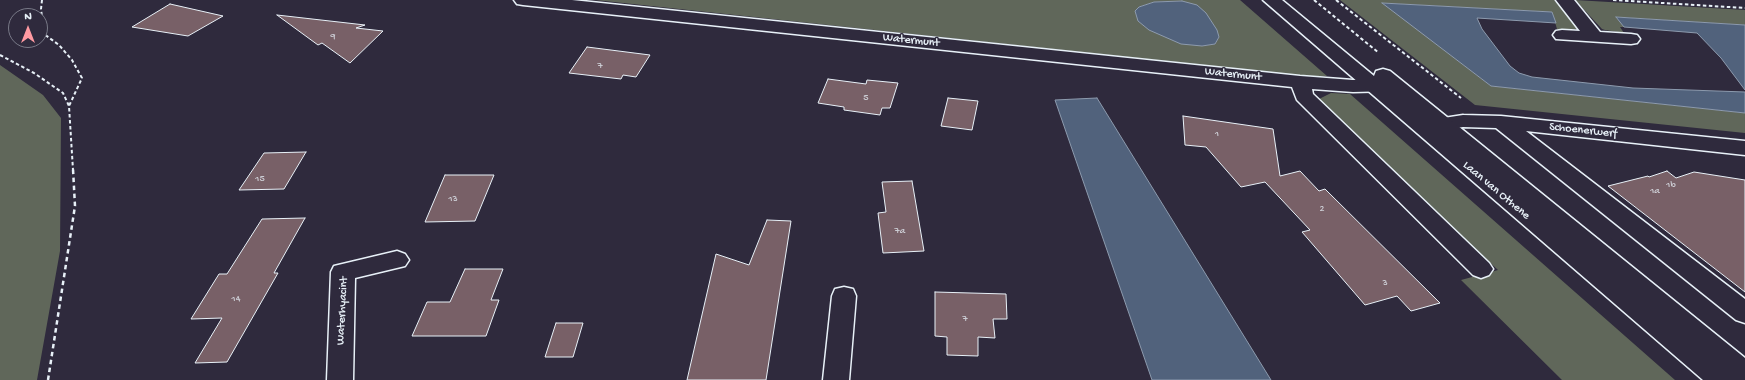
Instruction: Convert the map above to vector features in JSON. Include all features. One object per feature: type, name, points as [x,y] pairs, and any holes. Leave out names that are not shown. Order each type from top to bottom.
[{"type":"street","name":"Watermunt","points":[[523,0],[1300,82],[1353,86],[1396,85]]},
{"type":"street","name":"Laan van Othene","points":[[1272,0],[1373,85],[1431,125],[1745,373]]},
{"type":"street","name":"Laan van Othene","points":[[1293,0],[1396,85],[1431,125],[1721,380]]},
{"type":"street","points":[[1565,0],[1595,37]]},
{"type":"street","points":[[1562,35],[1631,39]]},
{"type":"street","points":[[1300,82],[1304,96],[1481,269]]},
{"type":"street","name":"Schoenerwerf","points":[[1431,125],[1463,121],[1501,122],[1745,148]]},
{"type":"street","points":[[1501,122],[1745,313]]},
{"type":"street","name":"Waterhyacint","points":[[340,380],[343,272],[397,260]]},
{"type":"street","points":[[836,380],[844,296]]},
{"type":"path","points":[[42,0],[41,9],[44,34],[59,45],[72,60],[82,78],[69,106]]},
{"type":"path","points":[[1336,0],[1464,101]]},
{"type":"path","points":[[1613,0],[1745,8]]},
{"type":"path","points":[[0,55],[34,73],[63,94],[69,106],[76,206],[48,380]]},
{"type":"green space","points":[[595,0],[1240,0],[1327,76],[1313,77]],"holes":[[[1182,1],[1219,37],[1215,44],[1202,46],[1139,7],[1154,2]]]},
{"type":"green space","points":[[1340,0],[1558,0],[1577,29],[1557,29],[1552,12],[1383,3],[1491,86],[1745,113],[1745,133],[1475,105]]},
{"type":"green space","points":[[1575,0],[1745,10],[1745,25],[1617,17],[1624,27],[1620,27],[1624,33],[1602,29]]},
{"type":"green space","points":[[0,65],[43,95],[61,118],[60,251],[37,380],[0,380]]},
{"type":"green space","points":[[1331,93],[1350,94],[1675,380],[1562,380],[1461,280],[1498,270],[1322,108],[1319,99]]},
{"type":"water","points":[[1182,1],[1197,5],[1206,13],[1217,30],[1219,37],[1215,44],[1202,46],[1181,44],[1149,30],[1138,21],[1135,11],[1139,7],[1154,2]]},
{"type":"water","points":[[1382,3],[1552,12],[1556,23],[1477,18],[1482,29],[1510,66],[1519,73],[1532,77],[1633,88],[1745,92],[1745,113],[1491,86]]},
{"type":"water","points":[[1616,17],[1745,25],[1745,90],[1721,58],[1697,33],[1624,27]]},
{"type":"water","points":[[1097,98],[1271,380],[1152,380],[1055,100]]},
{"type":"building","points":[[170,4],[223,16],[188,36],[132,27]]},
{"type":"building","points":[[277,15],[365,25],[356,28],[383,31],[350,63],[322,43],[318,45]]},
{"type":"building","points":[[587,47],[650,55],[636,77],[623,75],[621,79],[569,73]]},
{"type":"building","points":[[828,79],[866,84],[867,80],[898,83],[890,108],[882,108],[880,115],[844,110],[844,107],[818,103]]},
{"type":"building","points":[[948,98],[978,101],[972,130],[941,126]]},
{"type":"building","points":[[1183,116],[1273,129],[1280,176],[1300,171],[1319,191],[1325,189],[1440,303],[1411,311],[1397,296],[1365,305],[1302,232],[1310,230],[1265,182],[1241,187],[1206,147],[1185,145]]},
{"type":"building","points":[[306,152],[284,189],[239,190],[264,153]]},
{"type":"building","points":[[1667,171],[1676,178],[1694,172],[1745,180],[1745,292],[1608,186],[1649,177]]},
{"type":"building","points":[[445,175],[494,175],[475,221],[425,222]]},
{"type":"building","points":[[912,181],[924,251],[883,253],[878,213],[886,212],[882,182]]},
{"type":"building","points":[[305,218],[274,273],[278,273],[227,362],[195,363],[222,318],[191,319],[219,274],[227,274],[262,219]]},
{"type":"building","points":[[767,220],[791,221],[766,380],[687,380],[716,254],[749,265]]},
{"type":"building","points":[[465,269],[503,269],[491,300],[499,300],[486,336],[412,336],[427,302],[450,302]]},
{"type":"building","points":[[935,292],[1006,294],[1007,319],[993,319],[995,338],[978,337],[978,356],[947,355],[947,337],[935,336]]},
{"type":"building","points":[[556,323],[583,323],[573,357],[545,357]]}]
